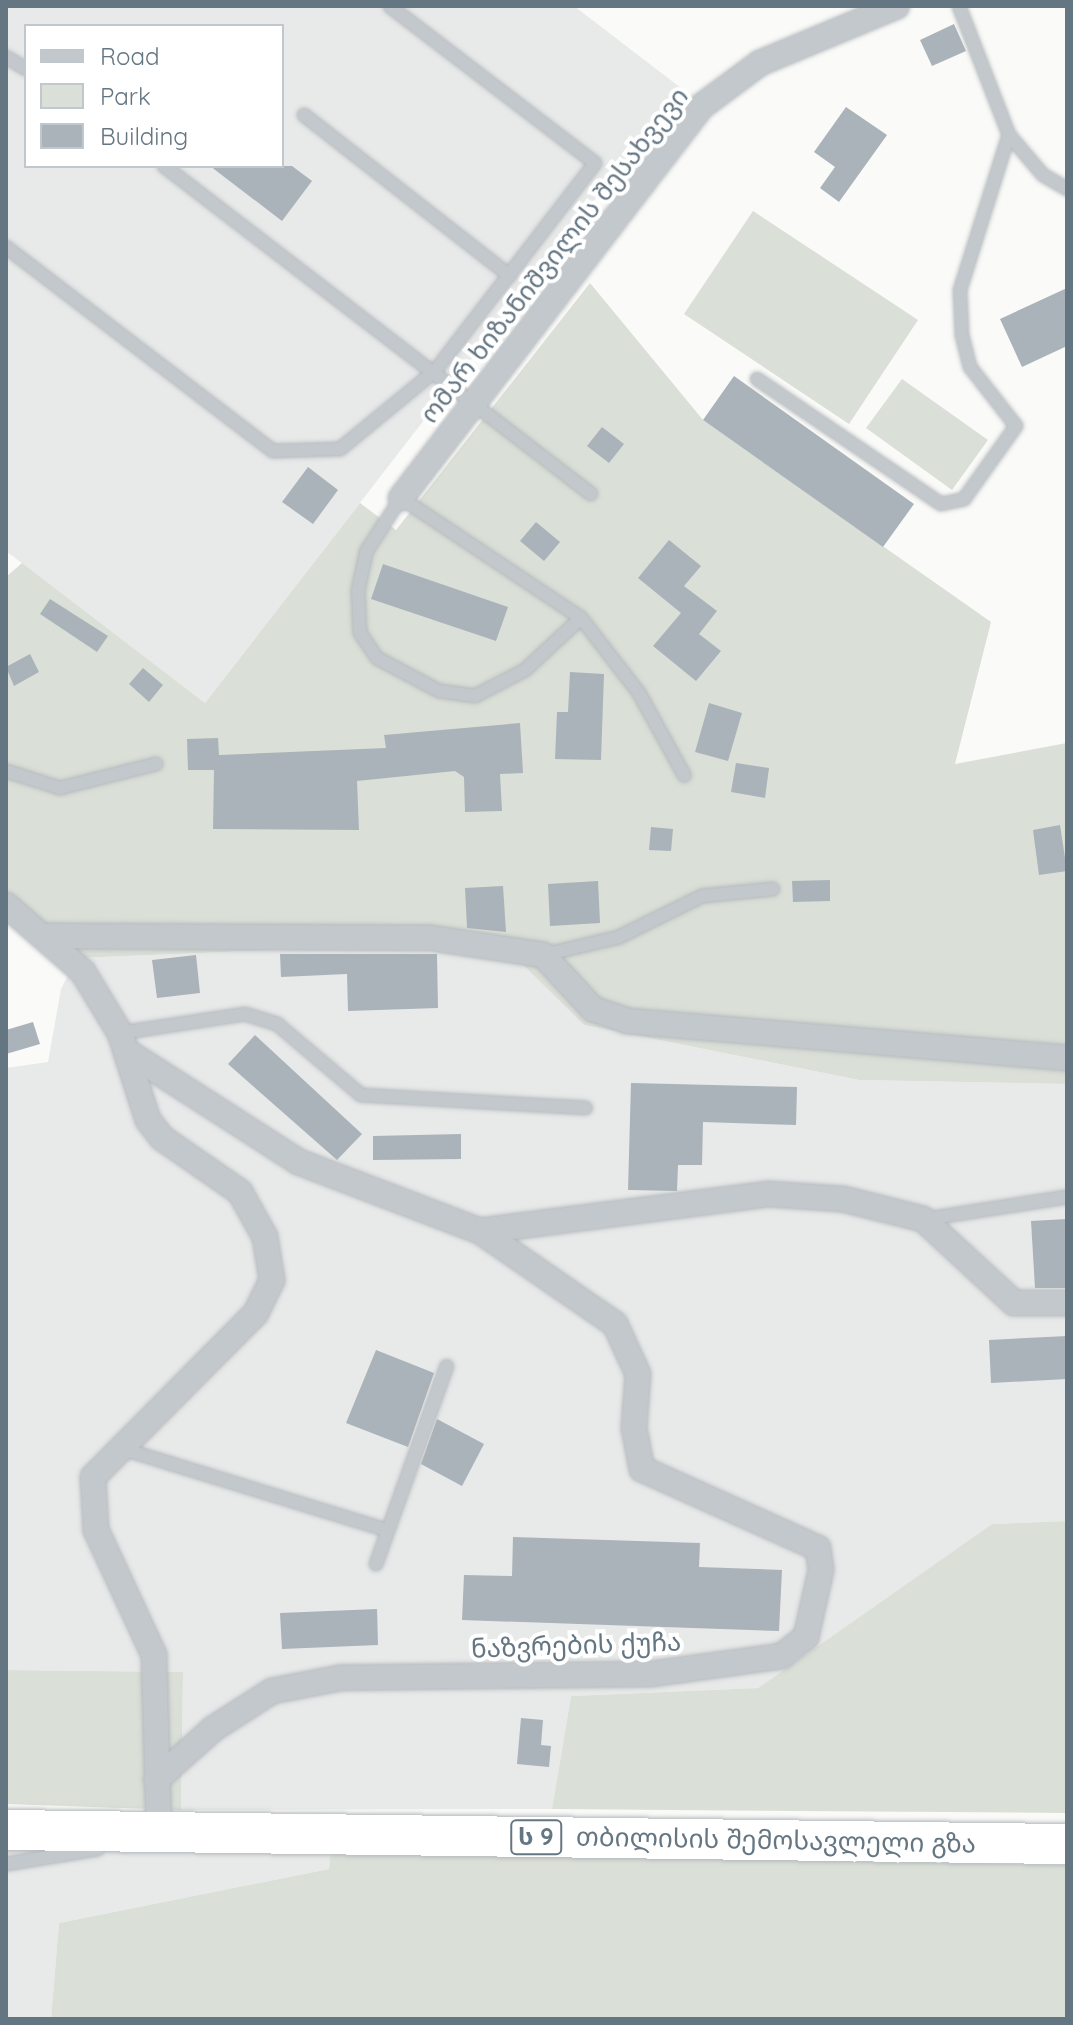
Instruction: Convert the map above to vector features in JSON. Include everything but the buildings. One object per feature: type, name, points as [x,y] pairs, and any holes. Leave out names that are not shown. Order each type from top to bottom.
[{"type":"highway","name":"თბილისის შემოსავლელი გზა","points":[[6,1830],[1067,1844]]},
{"type":"street","name":"ომარ ხიზანიშვილის შესახვევი","points":[[401,498],[702,106],[760,63],[897,6]]},
{"type":"street","name":"ნაზვრების ქუჩა","points":[[6,905],[83,972],[125,1043],[148,1120],[162,1138],[240,1192],[265,1237],[272,1280],[256,1313],[93,1477],[89,1504],[154,1655],[159,1832]]},
{"type":"street","points":[[42,936],[431,938],[543,955],[593,1009],[627,1021],[1067,1058]]},
{"type":"street","name":"ნაზვრების ქუჩა","points":[[125,1043],[299,1162],[480,1231],[615,1324],[630,1346],[642,1469],[818,1548],[821,1570],[806,1637],[782,1656],[650,1674],[340,1678],[272,1691],[213,1729],[156,1780]]},
{"type":"street","name":"ნაზვრების ქუჩა","points":[[480,1231],[768,1194],[843,1199],[923,1219],[1014,1303],[1067,1303]]},
{"type":"lane","points":[[6,247],[273,451],[340,449],[435,371],[595,163],[390,6]]},
{"type":"lane","points":[[959,6],[1009,135],[1043,175],[1067,189]]},
{"type":"lane","points":[[6,57],[24,68]]},
{"type":"lane","points":[[304,115],[510,276]]},
{"type":"lane","points":[[757,379],[941,504],[964,499],[1016,426],[970,367],[960,290],[1009,135]]},
{"type":"lane","points":[[167,168],[435,371],[591,494]]},
{"type":"lane","points":[[581,618],[525,670],[475,696],[404,677],[377,658],[360,633],[358,591],[366,552],[401,498],[581,618],[639,693],[684,775]]},
{"type":"lane","points":[[6,771],[60,788],[156,764]]},
{"type":"lane","points":[[543,955],[619,937],[702,896],[773,889]]},
{"type":"lane","points":[[125,1043],[245,1014],[277,1024],[361,1095],[586,1108]]},
{"type":"lane","points":[[923,1219],[1067,1197]]},
{"type":"lane","points":[[376,1564],[383,1529],[447,1366]]},
{"type":"lane","points":[[120,1448],[383,1529]]},
{"type":"lane","points":[[6,1864],[225,1833]]},
{"type":"shaded area","points":[[6,6],[574,6],[681,88],[205,703],[6,551]]},
{"type":"shaded area","points":[[444,943],[516,958],[584,1025],[859,1080],[1067,1084],[1067,1521],[992,1524],[758,1688],[571,1696],[552,1809],[181,1810],[183,1672],[6,1670],[6,1068],[48,1062],[61,989],[77,958]]},
{"type":"shaded area","points":[[6,1841],[331,1849],[329,1869],[59,1923],[51,2019],[6,2019]]},
{"type":"green space","points":[[753,211],[918,320],[849,424],[684,314]]},
{"type":"green space","points":[[590,283],[703,420],[991,622],[955,764],[1067,743],[1067,1084],[859,1080],[584,1025],[516,958],[444,943],[77,958],[6,894],[6,577],[22,563],[205,703],[360,503],[396,530]]},
{"type":"green space","points":[[902,379],[988,440],[952,490],[866,428]]},
{"type":"green space","points":[[1067,1521],[1067,1813],[552,1809],[571,1696],[758,1688],[992,1524]]},
{"type":"green space","points":[[6,1670],[183,1672],[181,1810],[6,1804]]},
{"type":"green space","points":[[331,1849],[1067,1865],[1067,2019],[51,2019],[59,1923],[329,1869]]}]
